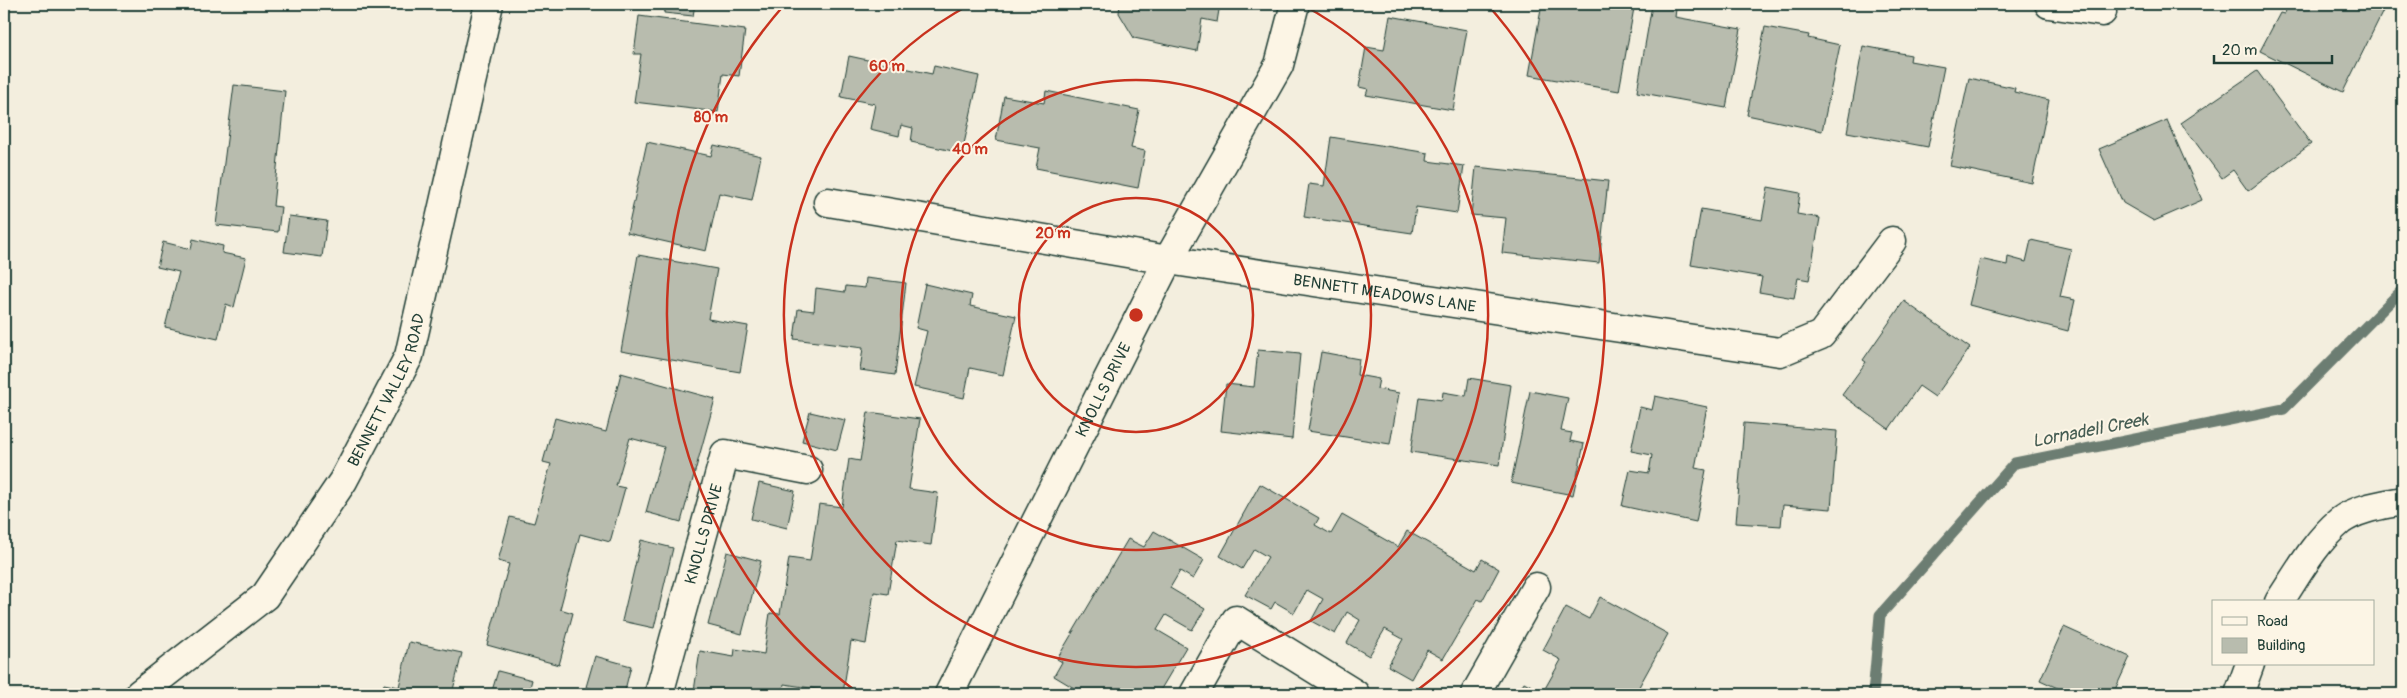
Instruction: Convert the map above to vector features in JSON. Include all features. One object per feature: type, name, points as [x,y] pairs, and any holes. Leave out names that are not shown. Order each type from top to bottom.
[{"type":"street","name":"BENNETT VALLEY ROAD","points":[[139,694],[265,596],[343,481],[409,356],[489,4]]},
{"type":"street","name":"KNOLLS DRIVE","points":[[949,694],[1168,260],[1279,65],[1294,4]]},
{"type":"street","points":[[2049,4],[2102,12]]},
{"type":"street","name":"BENNETT MEADOWS LANE","points":[[828,202],[1168,260],[1780,352],[1821,335],[1892,241]]},
{"type":"street","name":"KNOLLS DRIVE","points":[[660,694],[725,454],[808,470]]},
{"type":"street","points":[[2279,600],[2319,543],[2341,520],[2367,509],[2403,501]]},
{"type":"street","points":[[1475,694],[1536,588]]},
{"type":"street","points":[[1194,694],[1236,620],[1355,694]]},
{"type":"building","points":[[665,4],[695,4],[693,16],[664,13]]},
{"type":"building","points":[[1120,4],[1220,4],[1217,22],[1202,19],[1197,51],[1134,38],[1119,13]]},
{"type":"building","points":[[1542,4],[1610,4],[1634,8],[1619,91],[1529,75]]},
{"type":"building","points":[[2289,4],[2369,4],[2383,11],[2343,92],[2260,51],[2280,13],[2284,14]]},
{"type":"building","points":[[1652,5],[1676,9],[1675,17],[1741,29],[1726,108],[1637,92]]},
{"type":"building","points":[[639,16],[745,30],[739,76],[723,74],[718,112],[634,102],[641,54],[634,54]]},
{"type":"building","points":[[1390,16],[1467,30],[1453,110],[1366,95],[1368,89],[1359,87],[1366,47],[1384,50]]},
{"type":"building","points":[[1765,27],[1809,35],[1808,38],[1840,45],[1822,131],[1747,115]]},
{"type":"building","points":[[1863,46],[1911,55],[1910,61],[1944,67],[1928,147],[1847,132]]},
{"type":"building","points":[[849,56],[932,74],[934,66],[979,76],[962,153],[911,142],[913,128],[901,125],[899,136],[870,129],[875,104],[841,97]]},
{"type":"building","points":[[2257,71],[2311,144],[2248,191],[2233,170],[2222,178],[2181,123]]},
{"type":"building","points":[[1969,78],[2015,88],[2014,92],[2049,100],[2032,183],[1950,166]]},
{"type":"building","points":[[234,85],[285,91],[273,206],[281,207],[278,232],[216,225]]},
{"type":"building","points":[[1046,91],[1139,110],[1131,148],[1145,151],[1138,188],[1036,168],[1040,148],[996,140],[1004,96],[1044,103]]},
{"type":"building","points":[[2167,120],[2202,200],[2154,221],[2123,203],[2099,149]]},
{"type":"building","points":[[1331,137],[1428,153],[1427,161],[1464,166],[1457,213],[1416,207],[1412,233],[1304,217],[1309,184],[1324,186]]},
{"type":"building","points":[[647,142],[711,156],[714,145],[761,156],[752,200],[719,193],[706,251],[627,233]]},
{"type":"building","points":[[1476,167],[1608,181],[1599,263],[1502,253],[1506,218],[1471,215]]},
{"type":"building","points":[[1768,187],[1800,193],[1797,214],[1820,218],[1809,280],[1798,278],[1794,298],[1759,292],[1762,277],[1691,265],[1701,209],[1762,220]]},
{"type":"building","points":[[289,216],[327,221],[322,257],[284,252]]},
{"type":"building","points":[[193,239],[223,246],[222,253],[246,258],[234,307],[226,304],[218,339],[165,327],[179,272],[157,267],[163,242],[191,249]]},
{"type":"building","points":[[2031,240],[2071,249],[2060,297],[2075,300],[2068,331],[1969,305],[1980,259],[2007,265],[2008,257],[2026,262]]},
{"type":"building","points":[[638,255],[717,269],[708,319],[748,326],[740,372],[621,351]]},
{"type":"building","points":[[866,278],[906,283],[895,375],[860,370],[863,348],[794,339],[798,309],[814,311],[816,288],[845,292],[846,286],[865,288]]},
{"type":"building","points":[[925,284],[972,295],[970,306],[1016,316],[1003,375],[970,368],[964,398],[914,387],[927,331],[916,328]]},
{"type":"building","points":[[1904,301],[1970,348],[1935,397],[1919,386],[1889,429],[1842,395],[1866,362],[1863,360]]},
{"type":"building","points":[[1258,350],[1300,354],[1292,439],[1221,431],[1226,384],[1254,387]]},
{"type":"building","points":[[1321,352],[1359,359],[1357,375],[1379,379],[1377,389],[1399,393],[1390,444],[1308,431]]},
{"type":"building","points":[[621,373],[715,399],[681,522],[646,512],[664,447],[630,438],[616,486],[625,488],[610,542],[580,534],[560,609],[573,613],[559,665],[487,645],[509,564],[498,561],[510,517],[534,523],[551,464],[543,462],[555,418],[606,432]]},
{"type":"building","points":[[1469,378],[1511,385],[1499,465],[1411,452],[1419,397],[1442,400],[1443,392],[1466,396]]},
{"type":"building","points":[[1530,391],[1568,398],[1561,431],[1572,433],[1570,441],[1584,444],[1573,495],[1511,483]]},
{"type":"building","points":[[1655,396],[1707,407],[1695,468],[1706,470],[1696,522],[1622,506],[1630,470],[1649,473],[1652,455],[1631,451],[1640,407],[1652,410]]},
{"type":"building","points":[[810,412],[845,420],[837,450],[802,441]]},
{"type":"building","points":[[868,412],[920,419],[909,489],[938,493],[931,545],[897,540],[888,594],[874,592],[866,644],[851,641],[843,693],[784,684],[782,694],[718,694],[694,691],[700,651],[734,657],[735,649],[764,654],[770,613],[780,614],[789,558],[810,561],[819,504],[842,507],[849,459],[860,461]]},
{"type":"building","points":[[1744,423],[1837,431],[1831,509],[1783,505],[1781,526],[1736,523]]},
{"type":"building","points":[[759,483],[795,491],[787,528],[751,519]]},
{"type":"building","points":[[1260,484],[1319,518],[1315,525],[1331,534],[1342,515],[1398,547],[1407,531],[1476,570],[1482,559],[1499,569],[1482,601],[1478,599],[1443,659],[1427,650],[1411,679],[1388,666],[1403,639],[1385,629],[1369,656],[1347,643],[1360,620],[1347,612],[1335,634],[1311,621],[1323,599],[1307,590],[1294,613],[1275,602],[1271,609],[1245,595],[1268,557],[1254,549],[1242,569],[1220,556]]},
{"type":"building","points":[[1154,531],[1204,560],[1193,579],[1180,571],[1170,588],[1205,609],[1192,630],[1166,615],[1157,630],[1186,647],[1158,694],[1084,694],[1054,676],[1062,662],[1057,659],[1128,539],[1144,547]]},
{"type":"building","points":[[641,540],[673,548],[654,628],[622,621]]},
{"type":"building","points":[[727,552],[761,561],[742,634],[708,625]]},
{"type":"building","points":[[1600,597],[1668,634],[1635,694],[1517,694],[1524,682],[1543,692],[1561,660],[1543,650],[1566,607],[1589,619]]},
{"type":"building","points":[[2064,627],[2130,657],[2113,694],[2063,694],[2064,691],[2040,680]]},
{"type":"building","points":[[409,642],[462,653],[452,694],[381,694],[384,684],[399,687]]},
{"type":"building","points":[[595,656],[631,666],[624,694],[611,694],[586,687]]},
{"type":"building","points":[[498,671],[532,680],[528,694],[491,694]]},
{"type":"waterway","name":"Lornadell Creek","points":[[1873,694],[1880,615],[2015,463],[2284,409],[2403,289]]}]
